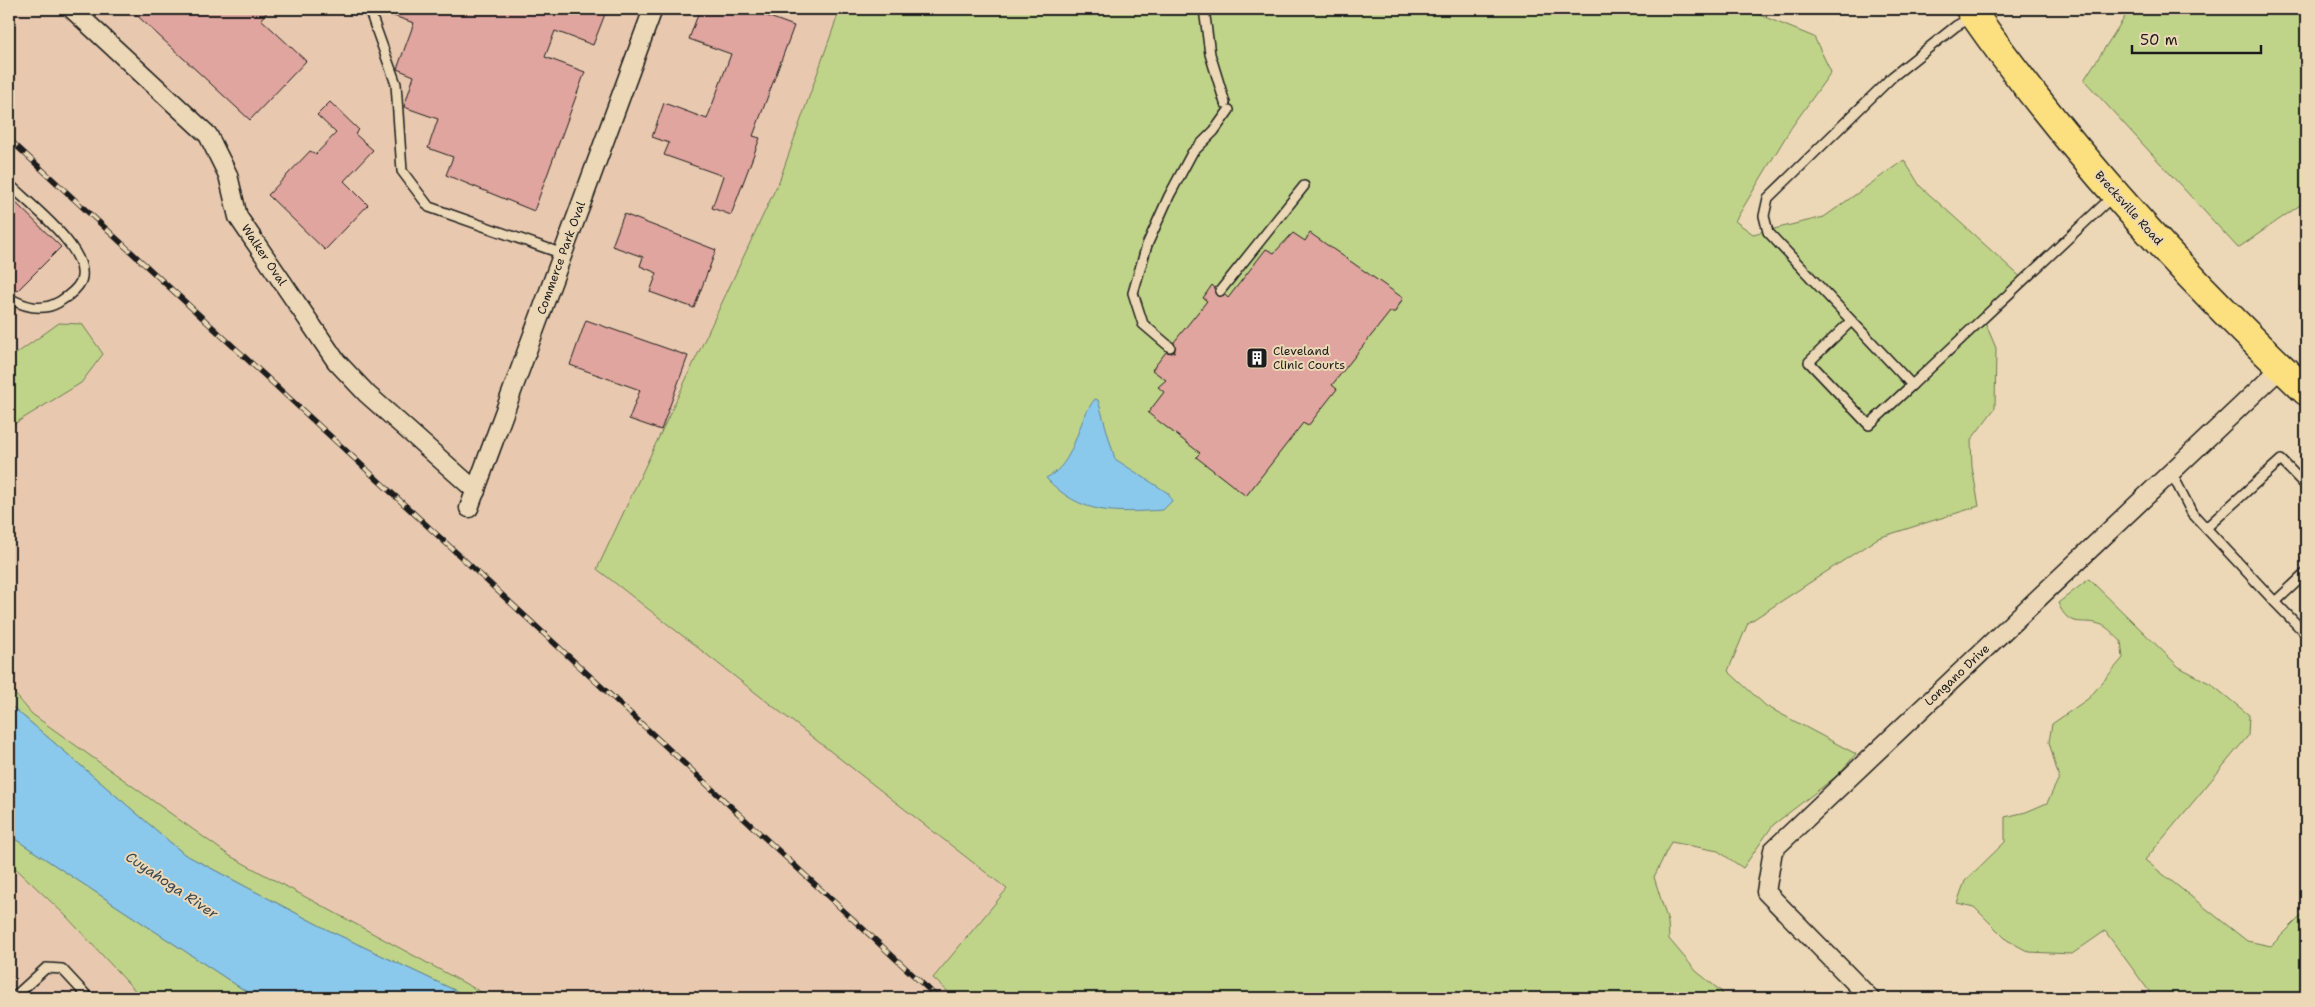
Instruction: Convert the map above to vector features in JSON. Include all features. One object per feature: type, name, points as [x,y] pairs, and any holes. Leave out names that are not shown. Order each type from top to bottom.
[{"type":"main road","name":"Brecksville Road","points":[[1973,12],[2022,80],[2116,194],[2193,278],[2306,391]]},
{"type":"street","name":"Walker Oval","points":[[72,9],[208,135],[228,175],[238,217],[336,361],[367,394],[476,491]]},
{"type":"street","name":"Commerce Park Oval","points":[[469,508],[652,9]]},
{"type":"street","name":"Longano Drive","points":[[1870,998],[1766,892],[1773,850],[2281,368]]},
{"type":"lane","points":[[369,9],[396,84],[402,171],[416,192],[429,207],[563,254]]},
{"type":"lane","points":[[1170,347],[1143,324],[1133,293],[1147,245],[1169,196],[1192,153],[1214,132],[1227,107],[1210,54],[1204,9]]},
{"type":"lane","points":[[1912,385],[1850,322],[1768,232],[1764,216],[1768,198],[1892,77],[1973,12]]},
{"type":"lane","points":[[9,184],[66,239],[76,252],[81,264],[81,281],[70,295],[54,305],[39,308],[23,306],[9,298]]},
{"type":"lane","points":[[1220,291],[1304,186]]},
{"type":"lane","points":[[1850,322],[1809,362],[1869,425],[2116,194]]},
{"type":"lane","points":[[2206,528],[2281,460],[2306,486]]},
{"type":"lane","points":[[2171,472],[2192,513],[2306,634]]},
{"type":"lane","points":[[2275,602],[2306,573]]},
{"type":"lane","points":[[13,998],[46,968],[62,969],[89,998]]},
{"type":"shaded area","points":[[9,9],[840,9],[780,179],[597,569],[1007,889],[933,978],[955,998],[492,998],[230,856],[32,714],[9,687]]},
{"type":"shaded area","points":[[9,862],[65,915],[142,998],[9,998]]},
{"type":"green space","points":[[840,9],[1745,9],[1814,37],[1831,72],[1791,128],[1735,221],[1753,234],[1824,217],[1904,160],[1920,186],[2025,281],[1985,322],[1996,348],[1995,408],[1971,440],[1972,467],[1979,506],[1878,538],[1748,623],[1728,671],[1766,706],[1856,754],[1838,775],[1773,825],[1743,868],[1718,851],[1671,842],[1654,877],[1668,922],[1669,939],[1696,971],[1722,992],[1723,998],[955,998],[933,978],[1007,889],[597,569],[780,179]]},
{"type":"green space","points":[[2130,9],[2306,9],[2306,201],[2238,248],[2084,80]]},
{"type":"green space","points":[[59,323],[82,324],[103,354],[81,383],[9,427],[9,359]]},
{"type":"green space","points":[[2089,579],[2179,667],[2211,684],[2249,715],[2248,736],[2145,860],[2247,941],[2271,946],[2306,911],[2306,998],[2154,998],[2105,931],[2072,954],[2029,952],[2007,940],[1974,907],[1957,903],[1965,881],[2005,842],[2005,817],[2026,812],[2047,803],[2059,778],[2049,742],[2052,724],[2089,698],[2123,658],[2121,641],[2110,630],[2095,623],[2072,620],[2067,617],[2058,603]]},
{"type":"green space","points":[[9,687],[32,714],[230,856],[492,998],[471,998],[328,930],[184,854],[9,704]]},
{"type":"green space","points":[[9,835],[256,998],[142,998],[65,915],[9,862]]},
{"type":"water","points":[[1095,399],[1098,400],[1115,459],[1168,493],[1172,501],[1163,510],[1130,512],[1086,506],[1059,490],[1046,478],[1064,463],[1075,442],[1083,419]]},
{"type":"water","name":"Cuyahoga River","points":[[9,704],[184,854],[328,930],[471,998],[256,998],[9,835]]},
{"type":"building","points":[[130,9],[270,9],[261,19],[306,61],[250,120]]},
{"type":"building","points":[[380,9],[607,9],[593,45],[555,31],[545,57],[585,72],[534,211],[446,175],[453,157],[428,148],[438,119],[404,107],[414,76],[397,69],[414,23],[379,11]]},
{"type":"building","points":[[700,9],[748,9],[794,26],[753,136],[760,138],[731,215],[712,208],[723,176],[664,155],[669,143],[652,137],[664,103],[707,119],[731,54],[689,39]]},
{"type":"building","points":[[330,102],[359,130],[355,134],[373,150],[344,181],[368,205],[325,250],[268,195],[310,151],[316,154],[336,133],[317,115]]},
{"type":"building","points":[[9,196],[61,247],[17,291],[9,283]]},
{"type":"building","points":[[624,214],[716,250],[694,308],[650,292],[657,273],[640,266],[643,257],[612,246]]},
{"type":"building","name":"Cleveland Clinic Courts","points":[[1293,233],[1305,241],[1310,233],[1403,298],[1395,312],[1390,312],[1332,385],[1337,389],[1308,426],[1303,423],[1246,496],[1196,457],[1200,453],[1148,413],[1164,392],[1158,387],[1166,380],[1152,370],[1166,352],[1172,353],[1175,351],[1174,342],[1207,301],[1203,298],[1212,285],[1217,296],[1225,295],[1228,298],[1266,249],[1274,253]]},
{"type":"building","points":[[586,320],[688,356],[661,430],[629,419],[640,390],[570,365]]},
{"type":"railway","points":[[9,139],[938,998]]},
{"type":"place","name":"Cleveland Clinic Courts","points":[[1257,358]]}]
